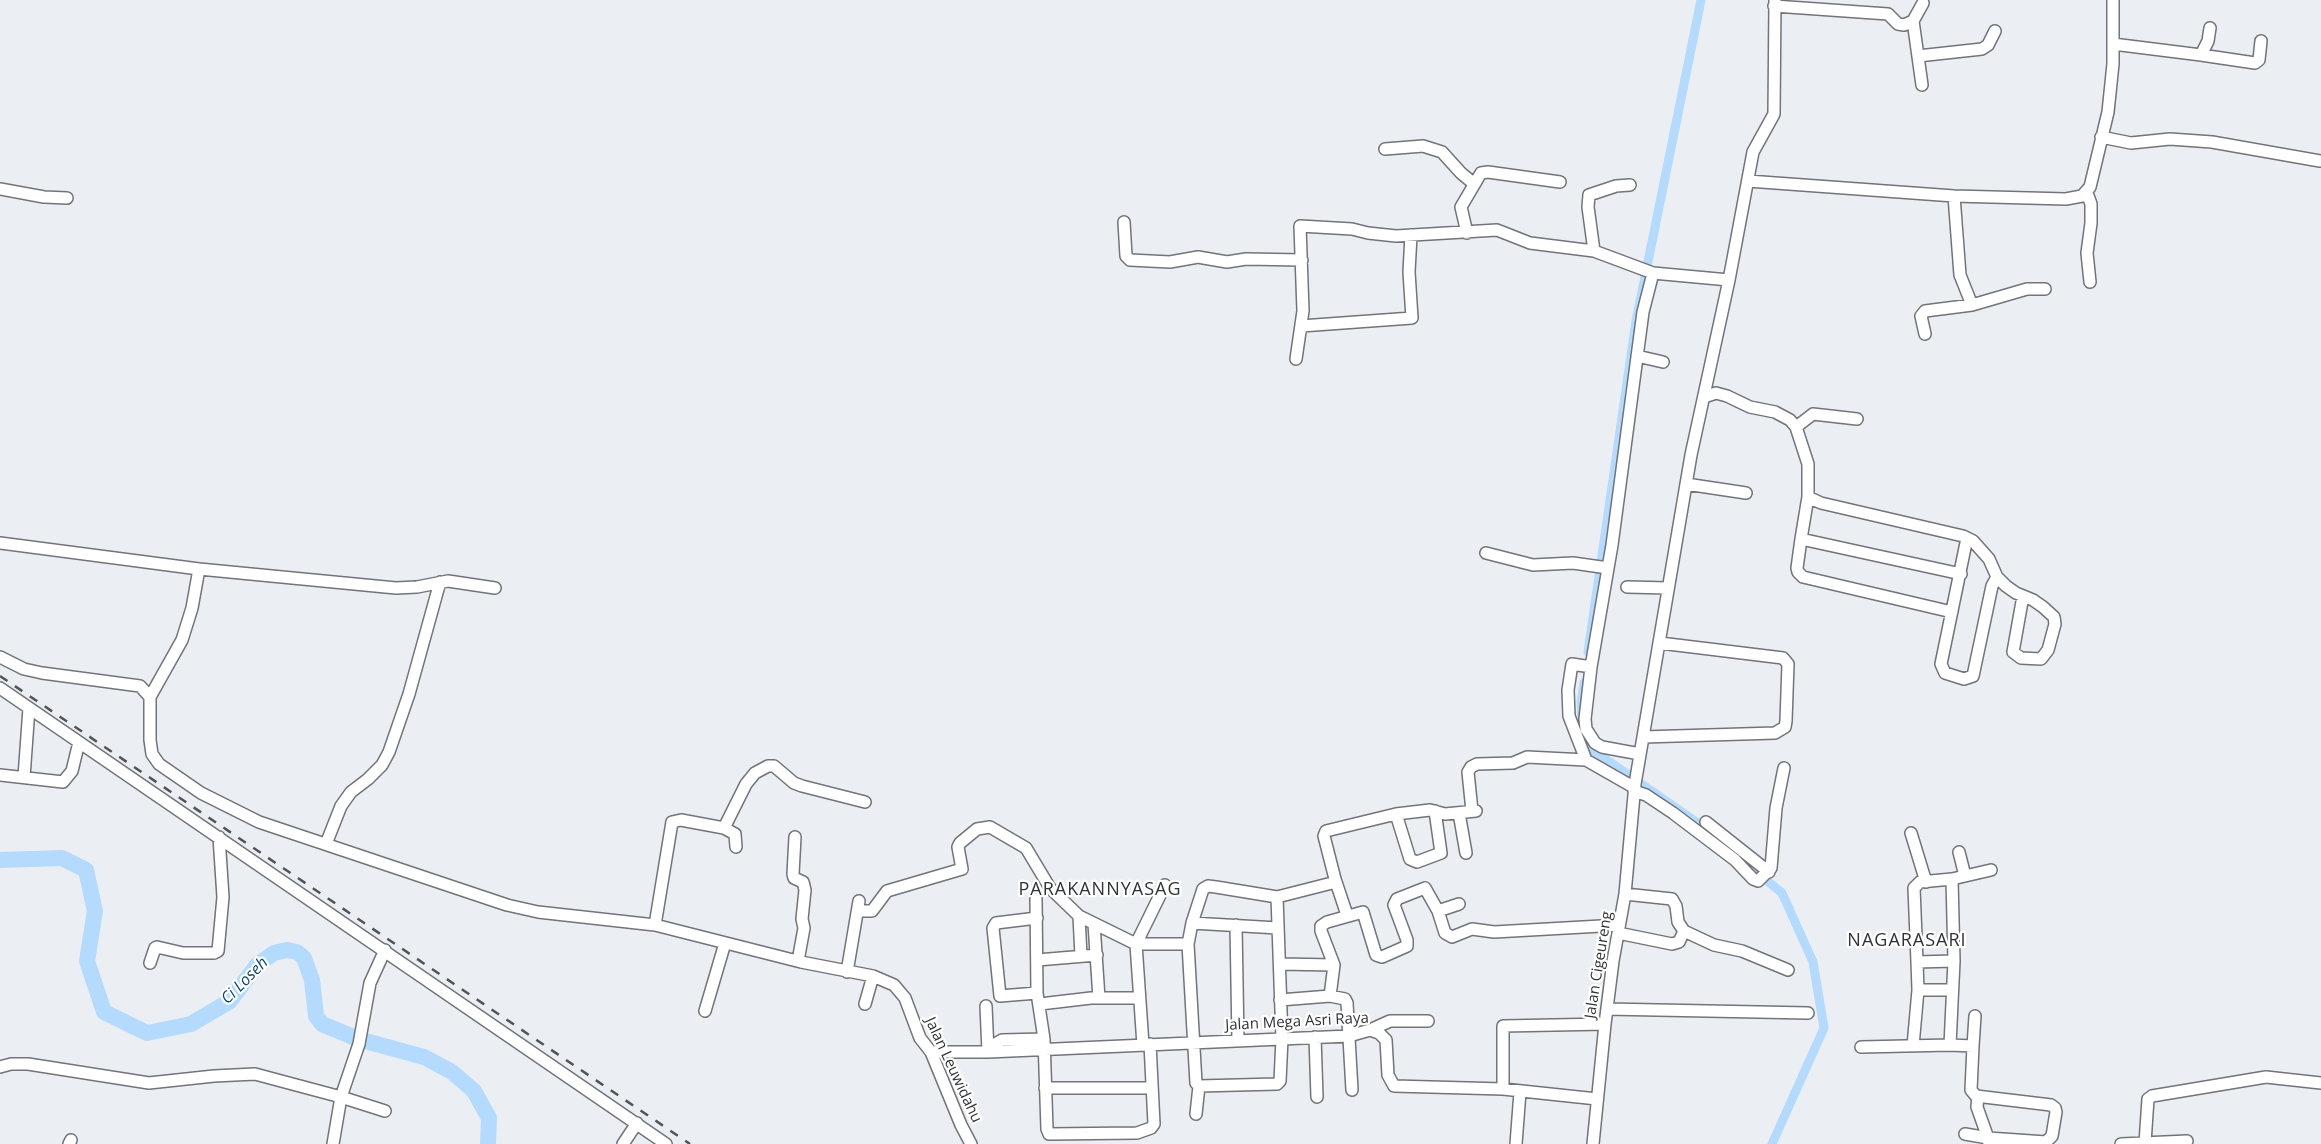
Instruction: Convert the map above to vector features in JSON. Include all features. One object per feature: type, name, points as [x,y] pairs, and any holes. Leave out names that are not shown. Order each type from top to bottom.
[{"type":"street","points":[[2090,282],[2087,253],[2091,223],[2091,204],[2087,193],[2108,112],[2113,64],[2113,0]]},
{"type":"street","points":[[1774,3],[1888,14],[1898,24],[1904,25],[1913,21],[1923,3]]},
{"type":"street","name":"Jalan Cigeureng","points":[[1593,1144],[1604,1024],[1625,894],[1640,754],[1686,484],[1729,280],[1753,152],[1774,114],[1774,3]]},
{"type":"street","points":[[1913,21],[1922,86]]},
{"type":"street","points":[[2201,55],[2208,41],[2210,28]]},
{"type":"street","points":[[1918,56],[1982,49],[1988,45],[1995,32]]},
{"type":"street","points":[[2113,44],[2255,63],[2259,60],[2262,40]]},
{"type":"street","points":[[2101,137],[2131,144],[2170,139],[2212,142],[2320,161]]},
{"type":"street","points":[[1385,149],[1423,146],[1442,152],[1460,173],[1473,183]]},
{"type":"street","points":[[1467,233],[1461,207],[1478,175],[1488,172],[1560,182]]},
{"type":"street","points":[[1748,181],[1954,196],[2066,199],[2087,193]]},
{"type":"street","points":[[1594,251],[1588,207],[1589,195],[1616,186],[1630,185]]},
{"type":"street","points":[[0,189],[44,197],[67,198]]},
{"type":"street","points":[[1954,196],[1960,275],[1972,305]]},
{"type":"street","points":[[1124,222],[1126,256],[1130,260],[1170,262],[1195,257],[1226,262],[1246,259],[1302,260]]},
{"type":"street","points":[[1296,359],[1303,296],[1300,226],[1352,229],[1379,235],[1467,233],[1497,230],[1530,243],[1594,251],[1649,271],[1729,280]]},
{"type":"street","points":[[1300,326],[1412,318],[1409,272],[1411,234]]},
{"type":"street","points":[[1640,754],[1602,747],[1590,737],[1586,719],[1585,665],[1638,356],[1649,271]]},
{"type":"street","points":[[1925,334],[1922,316],[1925,311],[1972,305],[2021,290],[2045,289]]},
{"type":"street","points":[[1638,356],[1663,362]]},
{"type":"street","points":[[1704,397],[1716,393],[1727,396],[1748,406],[1775,412],[1790,420],[1796,427],[1808,464],[1808,496],[1797,568],[1803,577],[1952,612]]},
{"type":"street","points":[[1796,427],[1813,414],[1857,419]]},
{"type":"street","points":[[1686,484],[1746,493]]},
{"type":"street","points":[[1808,496],[1821,503],[1967,538],[1981,548],[1989,559],[1997,577],[2016,593],[2023,596],[2043,607],[2054,618],[2055,624],[2048,650],[2040,659],[2021,658],[2014,652],[2023,596]]},
{"type":"street","points":[[1967,538],[1941,667],[1945,673],[1968,679],[1973,676],[1992,586],[1997,577]]},
{"type":"street","points":[[1801,539],[1961,574]]},
{"type":"street","points":[[0,543],[199,569],[396,588],[417,587],[440,582],[459,582],[495,588]]},
{"type":"street","points":[[1486,553],[1534,566],[1573,563],[1601,567]]},
{"type":"street","points":[[0,657],[24,669],[42,673],[140,686],[150,697],[182,640],[192,608],[199,569]]},
{"type":"street","points":[[326,844],[346,799],[351,792],[382,765],[389,752],[409,694],[440,582]]},
{"type":"street","points":[[1627,587],[1668,588]]},
{"type":"street","points":[[1643,737],[1775,734],[1785,727],[1786,722],[1788,664],[1783,658],[1660,643]]},
{"type":"street","points":[[1585,665],[1571,666],[1568,690],[1568,716],[1586,760]]},
{"type":"street","points":[[0,688],[666,1144]]},
{"type":"street","name":"Jalan Leuwidahu","points":[[150,697],[150,740],[152,754],[159,764],[201,792],[260,822],[507,905],[538,912],[655,925],[798,962],[873,976],[894,985],[901,991],[920,1038],[931,1052],[960,1125],[971,1144]]},
{"type":"street","points":[[24,777],[30,708]]},
{"type":"street","points":[[0,774],[63,782],[72,771],[79,742]]},
{"type":"street","points":[[1347,915],[1324,836],[1326,831],[1396,814],[1435,811],[1446,814],[1474,811],[1468,772],[1471,767],[1477,764],[1512,763],[1527,756],[1586,760],[1636,784],[1646,795],[1735,860],[1758,881],[1766,875],[1772,864],[1776,808],[1784,768]]},
{"type":"street","points":[[724,828],[746,784],[755,774],[768,766],[774,766],[794,783],[802,786],[865,802]]},
{"type":"street","points":[[1396,814],[1410,859],[1417,862],[1441,852],[1435,811]]},
{"type":"street","points":[[1459,813],[1466,853]]},
{"type":"street","points":[[655,925],[670,824],[678,820],[724,828],[735,834],[736,847]]},
{"type":"street","points":[[1706,822],[1766,875]]},
{"type":"street","points":[[847,972],[859,906],[872,911],[887,891],[962,869],[958,847],[977,828],[990,827],[1026,848],[1050,888],[1079,916],[1136,944],[1188,944]]},
{"type":"street","points":[[1911,833],[1926,882]]},
{"type":"street","points":[[150,963],[157,947],[183,953],[214,953],[218,950],[223,897],[219,837]]},
{"type":"street","points":[[795,837],[793,874],[794,878],[803,882],[805,890],[802,919],[804,928],[798,962]]},
{"type":"street","points":[[1959,852],[1965,876]]},
{"type":"street","points":[[1913,1046],[1918,990],[1914,890],[1917,883],[1952,879],[1991,870]]},
{"type":"street","points":[[1950,1045],[1954,961],[1952,879]]},
{"type":"street","points":[[1196,1114],[1199,1086],[1196,1083],[1188,944],[1192,923],[1203,889],[1208,886],[1277,897],[1336,882]]},
{"type":"street","points":[[1036,899],[1038,998],[1044,1044],[1047,1129],[1050,1134],[1145,1132],[1154,1124],[1152,1088],[1139,998],[1136,944],[1165,885]]},
{"type":"street","points":[[1330,996],[1334,965],[1321,928],[1327,922],[1361,912],[1364,914],[1376,955],[1380,957],[1407,946],[1407,940],[1394,905],[1397,899],[1425,888],[1438,911],[1445,933],[1452,937],[1472,929],[1494,932],[1619,929],[1672,944],[1678,942],[1684,931]]},
{"type":"street","points":[[1625,894],[1672,899],[1676,906],[1678,922],[1684,931],[1714,945],[1742,951],[1788,970]]},
{"type":"street","points":[[1199,1086],[1276,1084],[1280,1081],[1282,1039],[1277,897]]},
{"type":"street","points":[[1438,911],[1459,904]]},
{"type":"street","points":[[1079,916],[1081,956]]},
{"type":"street","points":[[1037,918],[996,923],[993,928],[1000,996],[1139,998]]},
{"type":"street","points":[[1192,923],[1278,928]]},
{"type":"street","points":[[1094,924],[1099,998]]},
{"type":"street","points":[[1236,925],[1238,1041]]},
{"type":"street","points":[[705,1011],[725,943]]},
{"type":"street","points":[[333,1144],[341,1097],[360,1039],[370,983],[385,950]]},
{"type":"street","points":[[1037,960],[1097,955]]},
{"type":"street","points":[[1916,962],[1954,961]]},
{"type":"street","points":[[1280,964],[1334,965]]},
{"type":"street","points":[[865,1004],[873,976]]},
{"type":"street","points":[[1918,990],[1952,990]]},
{"type":"street","points":[[1280,1000],[1330,996],[1343,998],[1346,1001],[1352,1090]]},
{"type":"street","points":[[986,1006],[991,1052]]},
{"type":"street","points":[[1607,1009],[1808,1013]]},
{"type":"street","points":[[1965,1134],[1988,1141],[2046,1142],[2052,1136],[2056,1112],[2055,1108],[2051,1105],[1978,1096],[1971,1090],[1975,1016]]},
{"type":"street","points":[[1370,1030],[1390,1021],[1428,1021]]},
{"type":"street","points":[[1503,1089],[1503,1026],[1604,1024]]},
{"type":"street","name":"Jalan Mega Asri Raya","points":[[931,1052],[991,1052],[1044,1044],[1146,1045],[1349,1036],[1370,1030],[1385,1037],[1388,1050],[1388,1075],[1394,1086],[1503,1089],[1597,1099]]},
{"type":"street","points":[[1315,1037],[1317,1097]]},
{"type":"street","points":[[1861,1047],[1972,1046]]},
{"type":"street","points":[[0,1067],[11,1064],[28,1064],[149,1084],[245,1073],[279,1080],[385,1111]]},
{"type":"street","points":[[2146,1143],[2148,1099],[2152,1096],[2266,1077],[2321,1082]]},
{"type":"street","points":[[1045,1088],[1152,1088]]},
{"type":"street","points":[[1516,1144],[1520,1092]]},
{"type":"street","points":[[1978,1096],[1977,1108],[1988,1141]]},
{"type":"street","points":[[623,1144],[636,1123]]},
{"type":"street","points":[[2121,1144],[2187,1141]]},
{"type":"waterway","points":[[1588,652],[1636,321],[1701,0]]},
{"type":"waterway","points":[[1584,683],[1581,703],[1584,744],[1699,824],[1782,893],[1813,962],[1824,1028],[1772,1144]]},
{"type":"waterway","name":"Ci Loseh","points":[[0,860],[62,858],[86,870],[95,911],[87,961],[104,1012],[147,1033],[191,1024],[230,1001],[257,965],[274,953],[287,950],[297,952],[304,958],[312,980],[316,1016],[322,1024],[358,1039],[424,1057],[452,1072],[474,1091],[489,1118],[488,1144]]},
{"type":"railway","points":[[0,676],[690,1144]]},
{"type":"district","name":"PARAKANNYASAG","points":[[1100,890]]},
{"type":"district","name":"NAGARASARI","points":[[1907,941]]}]
